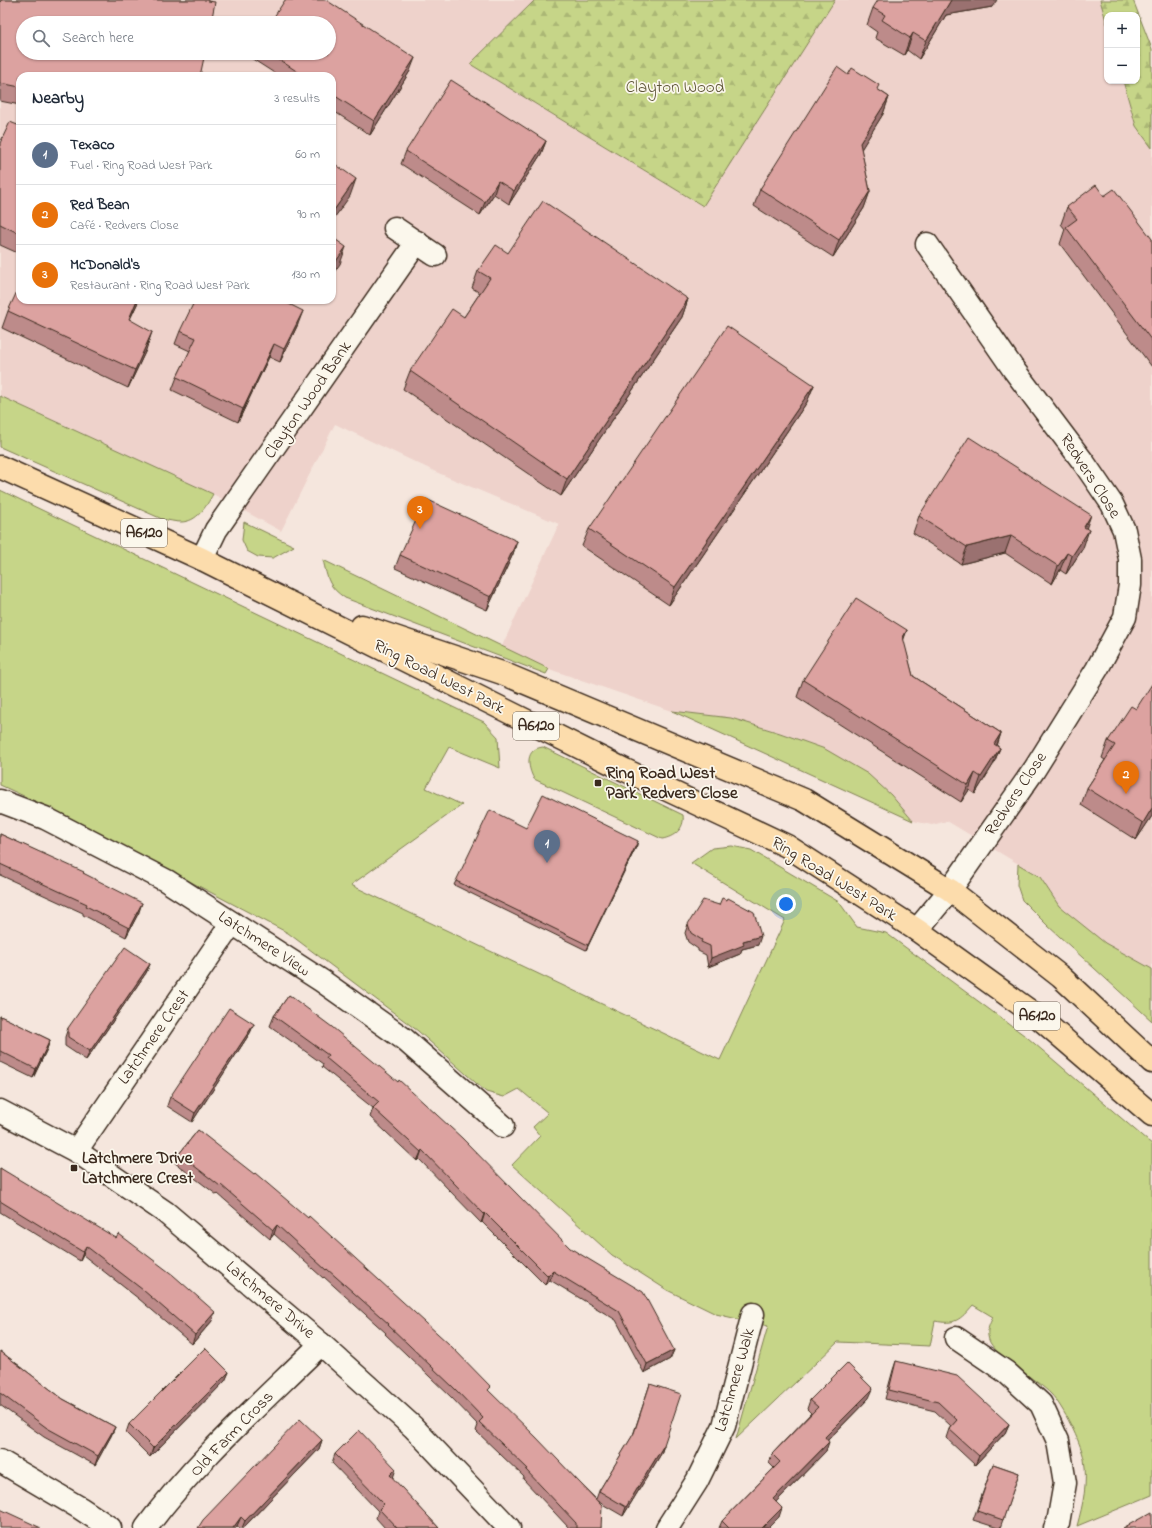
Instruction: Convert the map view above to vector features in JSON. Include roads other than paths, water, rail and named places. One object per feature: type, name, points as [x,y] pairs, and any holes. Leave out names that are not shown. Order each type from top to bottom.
[{"type":"highway","name":"Ring Road West Park","points":[[0,467],[202,559],[624,770],[787,846],[917,930],[1038,1017],[1152,1115]]},
{"type":"highway","name":"Ring Road West Park","points":[[288,602],[502,673],[804,800],[950,890],[1061,977],[1152,1062]]},
{"type":"street","points":[[395,228],[436,255]]},
{"type":"street","name":"Clayton Wood Bank","points":[[202,559],[216,530],[416,242]]},
{"type":"street","name":"Redvers Close","points":[[917,930],[950,890],[1034,770],[1097,669],[1125,617],[1130,585],[1130,559],[1124,530],[1112,504],[1084,463],[1014,370],[927,244]]},
{"type":"street","name":"Latchmere View","points":[[0,801],[45,818],[167,881],[322,981],[404,1039],[503,1126]]},
{"type":"street","name":"Latchmere Crest","points":[[76,1151],[232,923]]},
{"type":"street","name":"Latchmere Drive","points":[[0,1111],[76,1151],[165,1212],[321,1344],[413,1427],[509,1528]]},
{"type":"street","name":"Latchmere Walk","points":[[667,1528],[697,1481],[724,1426],[753,1314]]},
{"type":"street","points":[[956,1338],[1006,1372],[1041,1404],[1058,1441],[1065,1483],[1056,1528]]},
{"type":"street","name":"Old Farm Cross","points":[[146,1528],[158,1512],[208,1456],[321,1344]]},
{"type":"street","points":[[0,1461],[80,1508],[110,1528]]},
{"type":"place","name":"McDonald's","points":[[420,529]]},
{"type":"place","name":"Ring Road West Park Redvers Close","points":[[598,783]]},
{"type":"place","name":"Red Bean","points":[[1126,794]]},
{"type":"place","name":"Texaco","points":[[547,863]]},
{"type":"place","name":"Latchmere Drive Latchmere Crest","points":[[74,1168]]},
{"type":"park label","name":"Clayton Wood","points":[[675,87]]}]
